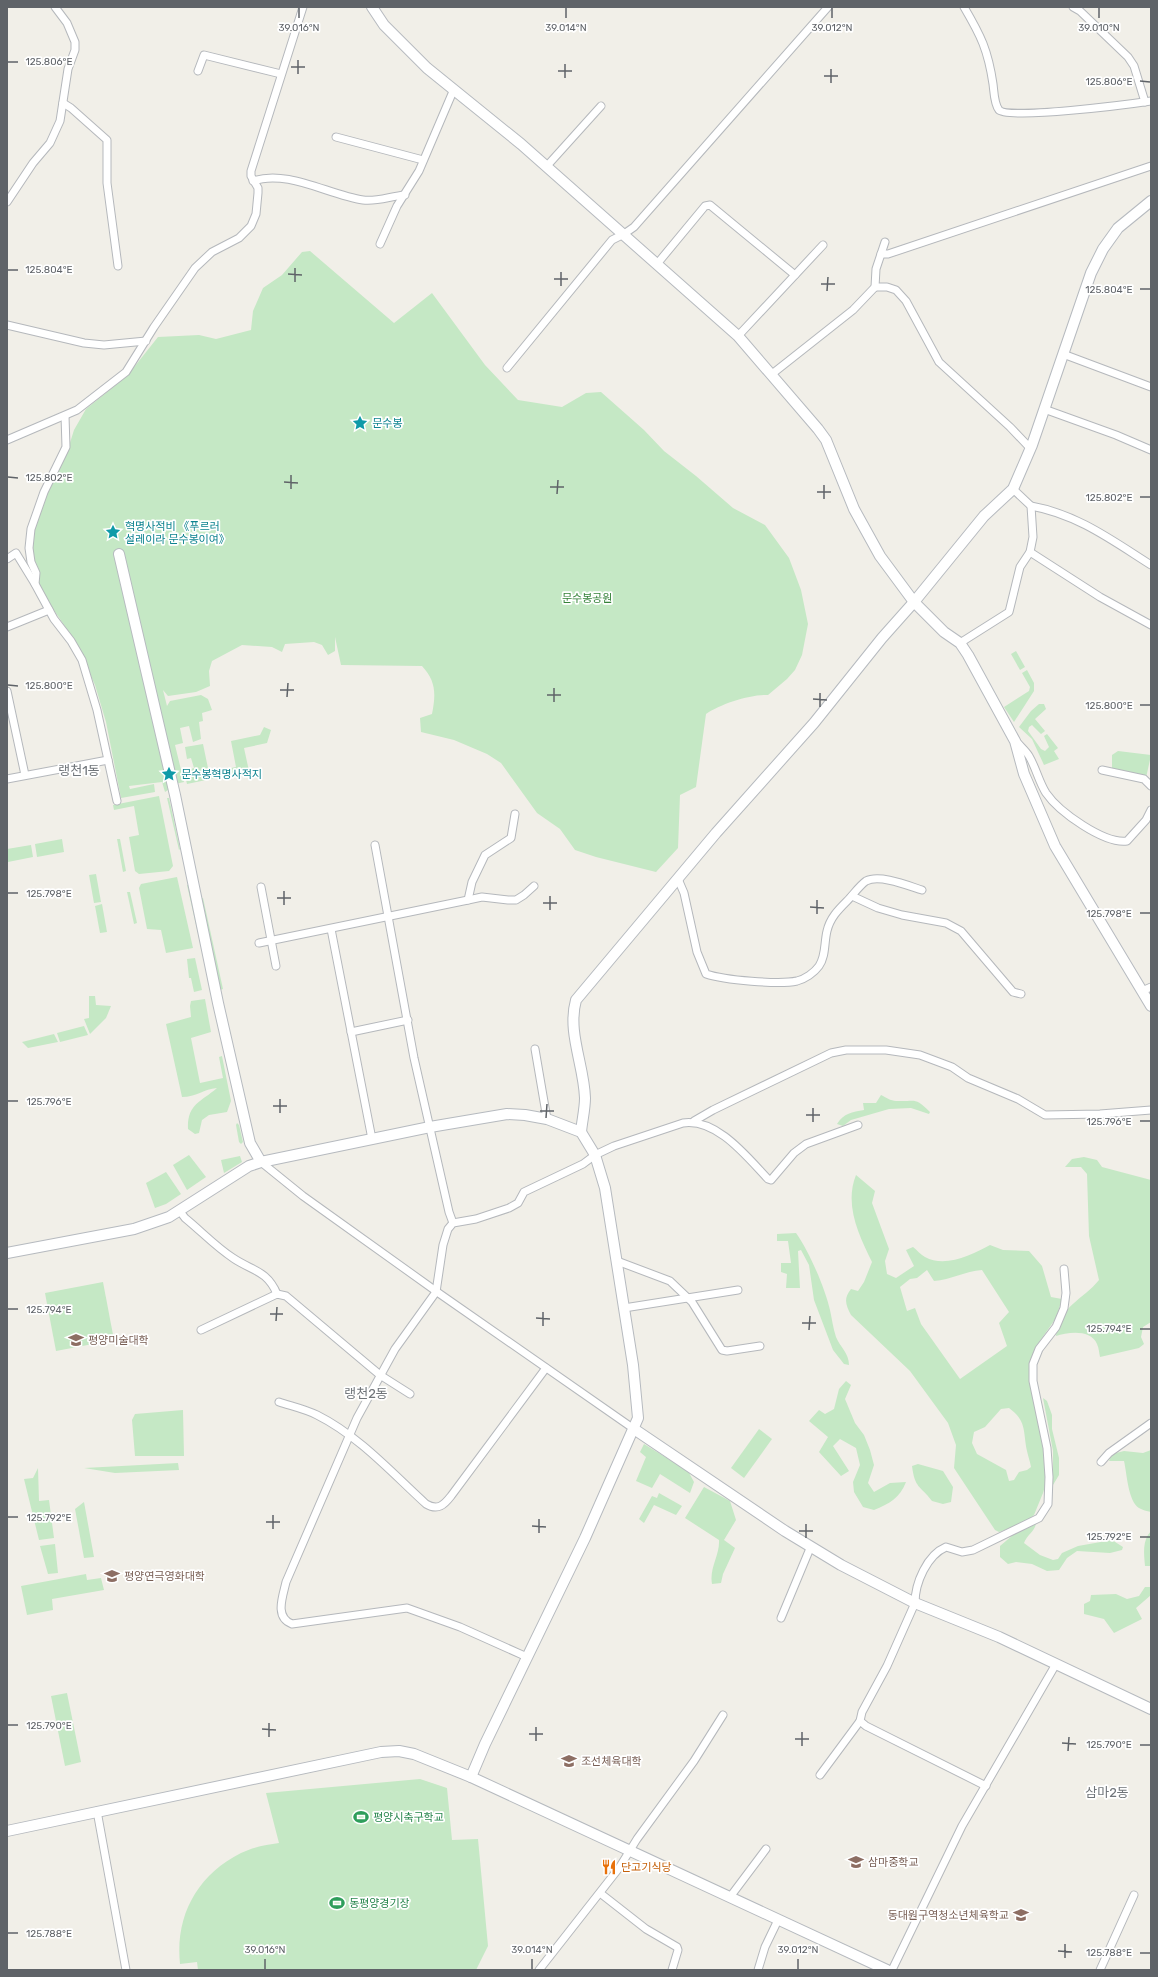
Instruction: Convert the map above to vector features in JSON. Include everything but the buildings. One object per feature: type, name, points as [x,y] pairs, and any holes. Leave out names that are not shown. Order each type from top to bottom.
[{"type":"street","points":[[7,202],[33,163],[50,143],[60,121],[68,69],[75,50],[75,42],[67,23],[55,7]]},
{"type":"street","points":[[7,440],[77,410],[126,372],[195,268],[207,256],[239,238],[251,226],[256,214],[258,188],[253,181],[251,171],[303,7]]},
{"type":"street","points":[[372,7],[384,25],[411,53],[624,234],[738,336],[772,374],[826,440],[854,509],[880,556],[914,602],[944,632],[960,644],[1015,740],[1029,756],[1046,793],[1061,810],[1108,838],[1121,842],[1127,841],[1146,820],[1151,810]]},
{"type":"street","points":[[507,368],[612,240],[634,227],[828,7]]},
{"type":"street","points":[[964,7],[981,36],[989,57],[996,102],[999,110],[1005,114],[1036,113],[1148,102],[1134,66],[1128,57],[1074,7]]},
{"type":"street","points":[[198,71],[204,55],[281,74]]},
{"type":"street","points":[[380,244],[397,206],[419,172],[454,89]]},
{"type":"street","points":[[63,103],[71,108],[107,140],[107,183],[118,266]]},
{"type":"street","points":[[546,167],[601,106]]},
{"type":"street","points":[[336,137],[423,160]]},
{"type":"street","points":[[881,254],[888,254],[1151,166]]},
{"type":"street","points":[[253,181],[264,179],[286,179],[330,193],[364,200],[377,200],[405,195]]},
{"type":"street","points":[[581,1132],[585,1098],[575,1039],[573,1011],[576,1000],[678,879],[814,723],[882,638],[914,602],[984,516],[1012,489],[1031,449],[1091,273],[1103,249],[1118,228],[1151,201]]},
{"type":"street","points":[[657,264],[706,206],[710,205],[795,275]]},
{"type":"street","points":[[772,374],[853,310],[875,286],[876,270],[884,242]]},
{"type":"street","points":[[738,336],[823,245]]},
{"type":"street","points":[[875,286],[896,290],[906,301],[939,362],[1010,427],[1031,449]]},
{"type":"street","points":[[7,324],[84,343],[104,345],[146,340]]},
{"type":"street","points":[[1063,354],[1151,387]]},
{"type":"street","points":[[1044,409],[1116,435],[1151,450]]},
{"type":"street","points":[[35,584],[36,573],[31,562],[29,548],[31,529],[44,492],[66,447],[65,416]]},
{"type":"street","points":[[1012,489],[1031,506],[1050,509],[1078,520],[1151,565]]},
{"type":"street","points":[[960,644],[1009,612],[1020,568],[1030,552],[1033,536],[1031,506]]},
{"type":"street","points":[[1030,552],[1100,597],[1151,625]]},
{"type":"street","points":[[7,558],[16,553],[54,619],[71,640],[82,660],[97,710],[117,801]]},
{"type":"street","points":[[119,554],[175,795],[250,1143],[260,1162],[303,1196],[436,1292],[634,1429],[841,1565],[915,1602],[999,1637],[1151,1709]]},
{"type":"street","points":[[7,627],[49,610]]},
{"type":"street","points":[[7,691],[25,775]]},
{"type":"street","points":[[1015,740],[1024,774],[1055,846],[1147,989],[1151,1006]]},
{"type":"street","points":[[7,779],[108,760]]},
{"type":"street","points":[[1102,770],[1144,779],[1151,786]]},
{"type":"street","points":[[468,900],[472,882],[485,855],[511,838],[515,814]]},
{"type":"street","points":[[375,846],[414,1058],[454,1223]]},
{"type":"street","points":[[678,879],[684,892],[697,952],[706,974],[727,978],[786,983],[798,981],[812,974],[823,959],[827,931],[832,919],[867,881],[876,879],[893,881],[922,890]]},
{"type":"street","points":[[259,943],[482,897],[516,900],[534,886]]},
{"type":"street","points":[[261,887],[276,966]]},
{"type":"street","points":[[852,896],[878,908],[902,915],[946,923],[961,931],[1013,992],[1021,994]]},
{"type":"street","points":[[331,929],[372,1139]]},
{"type":"street","points":[[351,1032],[408,1020]]},
{"type":"street","points":[[535,1049],[548,1119]]},
{"type":"street","points":[[528,1657],[460,1627],[407,1608],[292,1624],[286,1622],[282,1616],[281,1602],[286,1582],[350,1436],[356,1418],[395,1349],[436,1292],[443,1245],[448,1229],[454,1223],[476,1219],[509,1208],[518,1203],[524,1192],[583,1164],[595,1155],[614,1146],[694,1121],[713,1110],[831,1053],[846,1050],[886,1050],[920,1055],[952,1067],[968,1078],[1018,1099],[1044,1115],[1100,1114],[1151,1110]]},
{"type":"street","points":[[7,1253],[134,1229],[169,1217],[250,1166],[260,1162],[430,1127],[507,1114],[548,1119],[581,1132],[595,1155],[606,1188],[638,1403],[638,1418],[585,1538],[485,1744],[471,1777]]},
{"type":"street","points":[[694,1121],[700,1123],[736,1145],[768,1179],[771,1180],[794,1153],[806,1144],[858,1125]]},
{"type":"street","points":[[179,1210],[185,1218],[234,1259],[252,1267],[265,1276],[273,1285],[277,1294]]},
{"type":"street","points":[[617,1262],[670,1281],[688,1298],[722,1350],[726,1352],[760,1346]]},
{"type":"street","points":[[820,1775],[860,1721],[862,1712],[887,1666],[915,1602],[915,1591],[922,1574],[931,1559],[943,1548],[949,1547],[962,1552],[974,1550],[1038,1518],[1048,1504],[1048,1448],[1032,1381],[1033,1364],[1039,1349],[1056,1327],[1064,1308],[1066,1294],[1064,1269]]},
{"type":"street","points":[[624,1308],[738,1290]]},
{"type":"street","points":[[201,1330],[277,1294],[286,1296],[380,1375],[410,1394]]},
{"type":"street","points":[[279,1402],[316,1415],[350,1436],[426,1504],[432,1507],[438,1507],[443,1506],[451,1496],[546,1368]]},
{"type":"street","points":[[1101,1462],[1109,1453],[1151,1423]]},
{"type":"street","points":[[781,1618],[811,1546]]},
{"type":"street","points":[[892,1970],[962,1826],[1056,1664]]},
{"type":"street","points":[[539,1970],[600,1893],[630,1852],[637,1839],[694,1761],[723,1715]]},
{"type":"street","points":[[860,1721],[866,1726],[986,1786]]},
{"type":"street","points":[[7,1831],[390,1751],[414,1754],[471,1777],[887,1970]]},
{"type":"street","points":[[97,1811],[126,1970]]},
{"type":"street","points":[[730,1897],[766,1849]]},
{"type":"street","points":[[600,1893],[646,1929],[677,1947],[678,1950],[672,1970]]},
{"type":"street","points":[[1100,1970],[1134,1895]]},
{"type":"street","points":[[758,1970],[765,1948],[778,1920]]},
{"type":"green space","name":"문수봉공원","points":[[310,251],[394,323],[432,293],[485,365],[518,400],[562,407],[586,393],[601,392],[644,430],[664,451],[733,508],[765,525],[789,558],[801,590],[808,624],[802,655],[795,670],[768,695],[753,696],[736,700],[706,714],[696,787],[680,795],[678,848],[656,872],[596,857],[575,850],[560,829],[537,813],[501,763],[487,754],[454,740],[421,732],[420,718],[432,714],[434,700],[434,688],[430,677],[422,666],[341,665],[335,637],[335,651],[328,655],[322,645],[314,642],[285,644],[282,652],[272,647],[242,645],[212,661],[209,671],[210,686],[196,692],[168,696],[163,690],[167,706],[170,701],[201,695],[208,699],[212,710],[202,713],[203,721],[199,722],[201,739],[193,742],[189,726],[180,728],[183,743],[175,745],[184,782],[175,784],[167,781],[168,790],[165,792],[162,782],[129,786],[130,789],[154,784],[155,792],[121,798],[106,722],[95,685],[75,641],[47,600],[27,561],[26,548],[42,496],[68,449],[74,430],[86,409],[127,376],[158,337],[199,335],[216,339],[251,330],[253,311],[263,288],[282,275],[302,252]]},
{"type":"green space","points":[[1016,651],[1025,667],[1020,670],[1011,654]]},
{"type":"green space","points":[[1027,670],[1034,683],[1034,691],[1014,722],[1004,707],[1029,691],[1030,687],[1022,673]]},
{"type":"green space","points":[[1039,704],[1044,704],[1046,709],[1035,719],[1045,731],[1041,734],[1032,725],[1029,727],[1028,731],[1041,749],[1045,751],[1049,747],[1044,736],[1047,734],[1058,748],[1054,751],[1059,759],[1044,765],[1032,739],[1019,727],[1031,711]]},
{"type":"green space","points":[[264,727],[271,730],[267,743],[244,748],[249,771],[187,784],[184,771],[194,768],[191,758],[187,759],[185,747],[203,744],[209,773],[236,767],[231,741],[260,735]]},
{"type":"green space","points":[[1118,751],[1151,755],[1146,778],[1112,769],[1112,755]]},
{"type":"green space","points":[[159,796],[173,866],[169,871],[139,874],[135,871],[129,837],[139,835],[134,806],[114,810],[113,805]]},
{"type":"green space","points":[[167,798],[169,798],[179,850]]},
{"type":"green space","points":[[62,839],[64,852],[37,857],[35,844]]},
{"type":"green space","points":[[117,839],[120,839],[126,871],[123,872]]},
{"type":"green space","points":[[31,845],[33,857],[8,862],[7,849]]},
{"type":"green space","points":[[96,874],[101,902],[94,903],[89,875]]},
{"type":"green space","points":[[177,877],[193,948],[166,953],[161,930],[147,929],[139,888],[141,884]]},
{"type":"green space","points":[[188,885],[202,947],[201,947]]},
{"type":"green space","points":[[127,892],[130,892],[137,923],[134,924]]},
{"type":"green space","points":[[203,898],[223,989],[220,990],[200,899]]},
{"type":"green space","points":[[102,904],[107,932],[100,933],[95,906]]},
{"type":"green space","points":[[195,958],[202,990],[194,992],[191,978],[189,978],[187,959]]},
{"type":"green space","points":[[89,996],[95,996],[96,1005],[111,1006],[106,1018],[90,1034],[84,1019],[89,1018]]},
{"type":"green space","points":[[205,999],[211,1032],[191,1038],[200,1083],[223,1078],[219,1057],[222,1056],[231,1101],[227,1112],[209,1115],[202,1120],[199,1133],[195,1134],[188,1129],[190,1114],[196,1104],[217,1088],[192,1096],[182,1097],[166,1024],[191,1017],[191,1001]]},
{"type":"green space","points":[[84,1026],[88,1035],[60,1042],[57,1033]]},
{"type":"green space","points":[[54,1034],[58,1042],[28,1048],[22,1042]]},
{"type":"green space","points":[[881,1095],[894,1101],[917,1102],[930,1112],[929,1114],[911,1108],[889,1109],[851,1120],[843,1126],[837,1124],[845,1115],[864,1110],[863,1103],[876,1103]]},
{"type":"green space","points":[[237,1123],[239,1125],[243,1142],[241,1144],[239,1142],[236,1125]]},
{"type":"green space","points":[[189,1155],[206,1177],[187,1190],[173,1165]]},
{"type":"green space","points":[[240,1156],[242,1162],[224,1173],[221,1160]]},
{"type":"green space","points":[[1084,1157],[1097,1160],[1102,1167],[1151,1180],[1151,1322],[1143,1327],[1141,1337],[1144,1344],[1139,1348],[1100,1357],[1097,1344],[1090,1336],[1079,1333],[1067,1333],[1056,1336],[1058,1326],[1067,1310],[1099,1280],[1089,1236],[1087,1174],[1081,1167],[1065,1167],[1072,1159]]},
{"type":"green space","points":[[166,1172],[181,1194],[166,1204],[155,1208],[146,1183]]},
{"type":"green space","points":[[856,1175],[875,1191],[872,1203],[889,1249],[885,1261],[887,1274],[896,1278],[914,1266],[906,1250],[913,1247],[925,1257],[933,1260],[950,1261],[975,1253],[990,1245],[1003,1250],[1029,1251],[1042,1266],[1051,1297],[1062,1299],[1056,1318],[1035,1348],[1030,1362],[1031,1385],[1045,1460],[1047,1480],[1034,1515],[1024,1523],[999,1532],[995,1530],[954,1468],[956,1445],[948,1423],[910,1371],[851,1315],[846,1302],[848,1293],[851,1289],[858,1291],[864,1282],[872,1262],[858,1231],[852,1209],[853,1186]],"holes":[[[927,1270],[934,1281],[982,1270],[1009,1312],[999,1323],[1007,1346],[960,1379],[921,1324],[915,1308],[907,1311],[900,1287],[910,1279],[917,1278]],[[1009,1408],[1022,1422],[1031,1467],[1027,1470],[1019,1472],[1014,1480],[1009,1481],[1006,1470],[977,1454],[972,1443],[974,1432],[985,1427],[1001,1409]]]},
{"type":"green space","points":[[796,1233],[811,1259],[820,1281],[828,1301],[836,1337],[846,1354],[849,1365],[844,1364],[833,1350],[814,1300],[809,1265],[801,1250],[798,1251],[800,1288],[786,1288],[787,1274],[781,1272],[781,1263],[791,1263],[788,1241],[777,1241],[777,1234]]},
{"type":"green space","points":[[103,1282],[114,1340],[56,1351],[45,1293]]},
{"type":"green space","points":[[846,1381],[851,1385],[845,1399],[855,1423],[864,1435],[874,1465],[868,1483],[874,1492],[890,1483],[906,1482],[904,1488],[893,1500],[874,1510],[863,1507],[854,1492],[853,1482],[860,1465],[856,1448],[840,1439],[833,1446],[849,1471],[841,1476],[819,1452],[828,1437],[809,1421],[819,1410],[825,1414],[834,1409],[839,1389]]},
{"type":"green space","points":[[1043,1398],[1047,1401],[1052,1415],[1052,1429],[1059,1458],[1059,1475],[1053,1485],[1053,1451]]},
{"type":"green space","points":[[183,1410],[184,1456],[135,1456],[132,1420],[135,1414]]},
{"type":"green space","points":[[759,1429],[772,1439],[744,1478],[731,1468]]},
{"type":"green space","points":[[644,1444],[688,1471],[694,1482],[690,1493],[660,1474],[652,1488],[636,1481],[646,1457],[640,1452]]},
{"type":"green space","points":[[1151,1450],[1151,1512],[1139,1508],[1132,1500],[1128,1487],[1124,1461],[1109,1461],[1112,1454],[1124,1451],[1143,1453]]},
{"type":"green space","points":[[178,1463],[179,1470],[115,1473],[84,1468]]},
{"type":"green space","points":[[918,1464],[943,1471],[953,1487],[951,1502],[943,1504],[932,1501],[916,1483],[912,1466]]},
{"type":"green space","points":[[38,1468],[39,1501],[49,1500],[54,1538],[39,1540],[24,1479],[33,1478]]},
{"type":"green space","points":[[704,1487],[730,1501],[736,1520],[724,1540],[735,1548],[723,1574],[721,1583],[712,1584],[711,1578],[718,1551],[719,1540],[685,1518]]},
{"type":"green space","points":[[659,1493],[682,1506],[676,1515],[654,1505],[644,1523],[639,1519],[652,1496],[657,1498]]},
{"type":"green space","points":[[84,1502],[94,1557],[84,1558],[75,1509]]},
{"type":"green space","points":[[1036,1524],[1024,1543],[1040,1555],[1053,1560],[1058,1559],[1062,1553],[1078,1546],[1112,1540],[1123,1547],[1122,1550],[1110,1553],[1077,1551],[1067,1558],[1059,1570],[1047,1571],[1032,1564],[1016,1562],[1008,1564],[1000,1557],[1000,1546],[1013,1535]]},
{"type":"green space","points":[[1151,1531],[1151,1566],[1145,1566],[1145,1543]]},
{"type":"green space","points":[[55,1544],[58,1573],[48,1574],[40,1546]]},
{"type":"green space","points":[[86,1574],[87,1580],[101,1578],[104,1590],[52,1599],[53,1610],[27,1615],[21,1586]]},
{"type":"green space","points":[[1145,1587],[1151,1587],[1151,1595],[1136,1608],[1142,1619],[1114,1633],[1104,1619],[1084,1614],[1084,1604],[1090,1601],[1091,1595],[1116,1594],[1127,1599],[1139,1596]]},
{"type":"green space","points":[[67,1693],[81,1762],[65,1766],[51,1696]]},
{"type":"green space","name":"동평양경기장","points":[[420,1779],[447,1788],[452,1840],[478,1839],[488,1946],[476,1970],[198,1970],[197,1962],[180,1964],[179,1946],[181,1930],[192,1899],[201,1885],[212,1873],[241,1853],[264,1845],[279,1843],[266,1793]]},
{"type":"place","name":"문수봉","points":[[360,423]]},
{"type":"place","name":"혁명사적비 《푸르러 설레이라 문수봉이여》","points":[[113,532]]},
{"type":"place","name":"문수봉혁명사적지","points":[[169,774]]},
{"type":"place","name":"평양미술대학","points":[[76,1340]]},
{"type":"place","name":"평양연극영화대학","points":[[112,1576]]},
{"type":"place","name":"조선체육대학","points":[[569,1761]]},
{"type":"place","name":"평양시축구학교","points":[[361,1817]]},
{"type":"place","name":"삼마중학교","points":[[856,1862]]},
{"type":"place","name":"단고기식당","points":[[609,1867]]},
{"type":"place","name":"동평양경기장","points":[[337,1903]]},
{"type":"place","name":"동대원구역청소년체육학교","points":[[1021,1915]]},
{"type":"district","name":"랭천1동","points":[[79,770]]},
{"type":"district","name":"랭천2동","points":[[366,1393]]},
{"type":"district","name":"삼마2동","points":[[1107,1792]]}]
